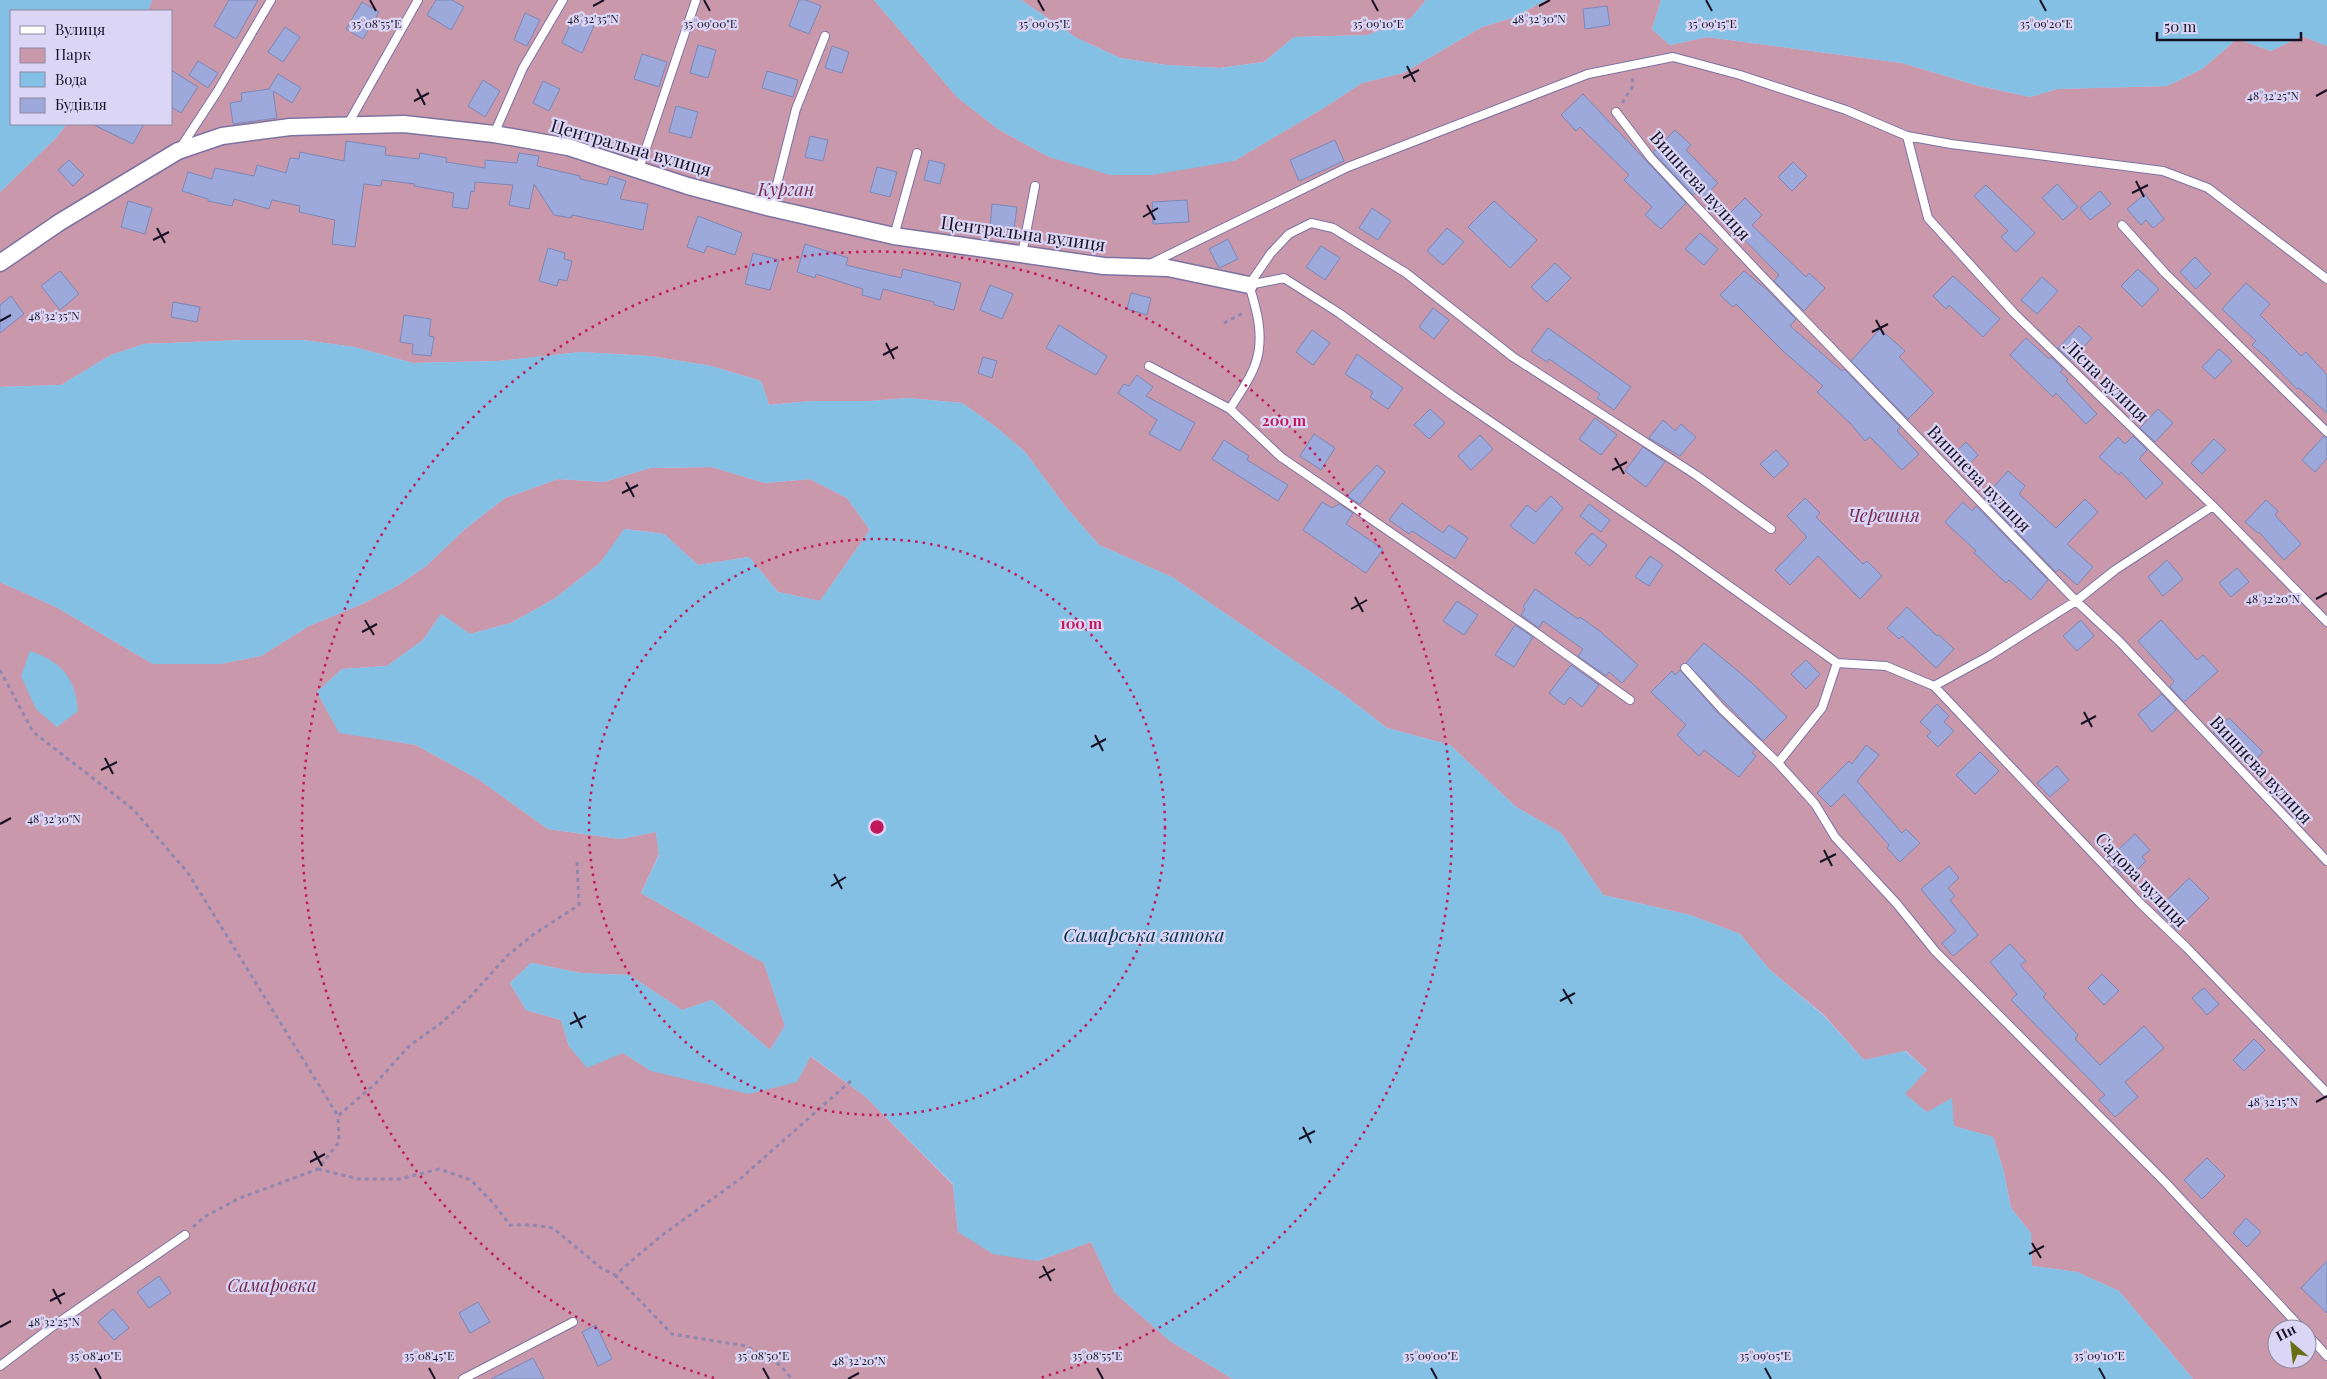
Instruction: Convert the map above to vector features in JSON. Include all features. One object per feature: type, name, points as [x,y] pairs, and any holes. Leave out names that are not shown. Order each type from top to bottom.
[{"type":"street","name":"Центральна вулиця","points":[[0,263],[60,222],[178,150],[222,136],[290,127],[404,124],[494,134],[568,147],[688,186],[771,208],[894,236],[1104,266],[1168,268],[1249,285]]},
{"type":"lane","points":[[178,150],[217,92],[271,0]]},
{"type":"lane","points":[[348,124],[418,0]]},
{"type":"lane","points":[[494,134],[523,68],[563,0]]},
{"type":"lane","points":[[639,169],[696,0]]},
{"type":"lane","points":[[771,208],[796,109],[825,36]]},
{"type":"lane","points":[[1143,268],[1348,167],[1588,74],[1673,57],[1846,110],[1907,136],[1951,144],[2163,171],[2208,188],[2327,279]]},
{"type":"lane","name":"Вишнева вулиця","points":[[1616,112],[1651,158],[1760,274],[2076,601],[2119,642],[2327,861]]},
{"type":"lane","name":"Лісна вулиця","points":[[1907,136],[1928,218],[2014,313],[2213,506],[2327,622]]},
{"type":"lane","points":[[894,236],[917,154]]},
{"type":"lane","points":[[1022,254],[1035,186]]},
{"type":"lane","points":[[1249,285],[1271,253],[1289,234],[1311,223],[1333,228],[1406,273],[1513,357],[1696,475],[1771,529]]},
{"type":"lane","points":[[2122,225],[2165,273],[2327,432]]},
{"type":"lane","points":[[1249,285],[1284,278],[1323,303],[1453,396],[1676,548],[1838,663],[1886,666],[1934,686],[1988,656],[2076,601],[2116,570],[2213,506]]},
{"type":"lane","points":[[1230,408],[1255,365],[1260,339],[1257,308],[1249,285]]},
{"type":"lane","points":[[1149,366],[1230,408],[1281,457],[1528,627],[1630,700]]},
{"type":"lane","points":[[1778,763],[1822,708],[1838,663]]},
{"type":"lane","points":[[1685,668],[1722,709],[1778,763],[1815,804],[1835,837],[1897,904],[1935,951],[2165,1182],[2293,1319]]},
{"type":"lane","name":"Садова вулиця","points":[[1934,686],[2140,903],[2186,947],[2327,1093]]},
{"type":"lane","points":[[0,1366],[49,1328],[185,1235]]},
{"type":"lane","points":[[463,1379],[573,1322]]},
{"type":"lane","points":[[2317,1345],[2327,1356]]},
{"type":"path","points":[[1616,112],[1633,86],[1632,77],[1622,68]]},
{"type":"path","points":[[1224,323],[1257,308]]},
{"type":"path","points":[[0,670],[33,732],[133,809],[188,873],[338,1116],[339,1142],[318,1169],[240,1198],[204,1217],[185,1235]]},
{"type":"path","points":[[338,1116],[375,1084],[409,1046],[440,1024],[471,996],[507,956],[534,934],[579,905],[577,861]]},
{"type":"path","points":[[615,1275],[661,1236],[740,1180],[853,1079]]},
{"type":"path","points":[[318,1169],[359,1179],[400,1179],[438,1169],[471,1180],[493,1203],[510,1226],[532,1225],[553,1228],[601,1268],[615,1275],[672,1334],[746,1346],[780,1366],[792,1379]]},
{"type":"green space","name":"Черешня","points":[[152,0],[874,0],[957,97],[998,129],[1049,157],[1234,161],[1362,83],[1403,73],[1482,27],[1512,18],[1546,0],[1661,0],[1652,29],[1670,45],[1707,37],[1902,63],[1976,85],[2030,97],[2057,89],[2167,86],[2202,69],[2237,39],[2271,51],[2302,36],[2327,46],[2327,1379],[2193,1379],[2119,1291],[2077,1272],[2032,1266],[2031,1233],[2011,1208],[2003,1169],[1993,1137],[1954,1126],[1927,1112],[1904,1094],[1927,1070],[1906,1051],[1864,1060],[1824,1015],[1770,970],[1740,934],[1690,915],[1603,895],[1561,833],[1516,807],[1450,745],[1387,728],[1343,694],[1172,577],[1099,545],[1065,506],[1025,452],[996,427],[962,403],[908,398],[871,401],[812,401],[769,405],[761,381],[711,366],[650,356],[581,352],[498,361],[413,363],[354,347],[303,340],[144,344],[111,355],[61,385],[0,387],[0,192],[54,140],[66,125],[172,125],[172,10],[148,10]]},
{"type":"green space","points":[[1021,0],[1426,0],[1411,18],[1368,35],[1294,37],[1264,62],[1220,68],[1166,65],[1120,58],[1077,38]]},
{"type":"green space","name":"Самаровка","points":[[712,467],[765,483],[810,479],[847,498],[870,530],[820,601],[778,592],[749,557],[698,565],[664,534],[625,529],[600,563],[554,599],[511,623],[470,634],[441,614],[423,640],[387,666],[342,669],[317,692],[339,732],[416,745],[478,779],[548,829],[620,839],[656,832],[659,854],[641,893],[764,963],[785,1026],[770,1050],[712,1000],[682,1010],[629,975],[581,973],[531,963],[510,983],[526,1010],[561,1020],[569,1046],[623,1053],[651,1071],[810,1056],[866,1097],[953,1185],[958,1232],[1037,1261],[1091,1242],[1115,1293],[1170,1341],[1233,1379],[0,1379],[0,582],[56,607],[153,664],[219,664],[261,656],[309,626],[362,604],[397,586],[426,566],[465,529],[505,498],[558,479],[604,482],[650,468]]},
{"type":"water","points":[[0,0],[152,0],[148,10],[10,10],[10,125],[66,125],[54,140],[0,192]]},
{"type":"water","points":[[874,0],[1021,0],[1077,38],[1120,58],[1166,65],[1220,68],[1264,62],[1294,37],[1368,35],[1411,18],[1426,0],[1546,0],[1512,18],[1482,27],[1403,73],[1362,83],[1234,161],[1152,175],[1110,175],[1049,157],[998,129],[957,97]]},
{"type":"water","points":[[1661,0],[2327,0],[2327,46],[2302,36],[2271,51],[2237,39],[2202,69],[2167,86],[2057,89],[2030,97],[1976,85],[1902,63],[1707,37],[1670,45],[1652,29]]},
{"type":"water","name":"Самарська затока","points":[[303,340],[354,347],[413,363],[498,361],[581,352],[650,356],[711,366],[761,381],[769,405],[812,401],[871,401],[908,398],[962,403],[996,427],[1025,452],[1065,506],[1099,545],[1172,577],[1343,694],[1387,728],[1450,745],[1516,807],[1561,833],[1603,895],[1690,915],[1740,934],[1770,970],[1824,1016],[1864,1060],[1905,1051],[1927,1070],[1905,1094],[1927,1112],[1952,1098],[1954,1126],[1993,1137],[2003,1169],[2011,1208],[2031,1233],[2032,1266],[2077,1272],[2119,1291],[2193,1379],[1233,1379],[1170,1341],[1115,1293],[1091,1242],[1037,1261],[993,1254],[958,1232],[953,1184],[866,1097],[811,1056],[797,1082],[749,1094],[651,1071],[623,1053],[587,1068],[569,1046],[561,1020],[526,1010],[510,983],[531,963],[581,973],[629,975],[682,1010],[712,1000],[770,1050],[785,1026],[764,963],[641,893],[659,855],[656,832],[620,839],[548,829],[478,779],[416,745],[339,733],[317,692],[342,669],[387,666],[423,640],[441,614],[470,634],[511,623],[554,599],[600,563],[624,529],[664,534],[698,565],[749,557],[778,592],[820,601],[870,530],[847,498],[810,479],[765,483],[712,467],[650,468],[604,482],[558,479],[505,498],[465,529],[426,566],[397,586],[362,604],[309,626],[261,656],[219,664],[153,664],[56,607],[0,582],[0,387],[61,385],[111,355],[144,344]]},
{"type":"water","points":[[30,651],[51,660],[65,672],[74,689],[78,711],[57,727],[36,709],[21,676]]},
{"type":"building","points":[[229,0],[258,0],[236,39],[214,26]]},
{"type":"building","points":[[436,0],[452,0],[464,7],[451,30],[427,15]]},
{"type":"building","points":[[799,0],[806,0],[821,6],[809,34],[789,26]]},
{"type":"building","points":[[362,2],[379,12],[363,39],[346,29]]},
{"type":"building","points":[[1607,6],[1610,25],[1585,29],[1583,9]]},
{"type":"building","points":[[525,13],[540,20],[527,46],[514,40]]},
{"type":"building","points":[[574,16],[594,26],[582,53],[562,43]]},
{"type":"building","points":[[285,27],[300,37],[283,62],[268,52]]},
{"type":"building","points":[[698,45],[716,50],[708,78],[690,73]]},
{"type":"building","points":[[832,46],[849,52],[842,73],[825,68]]},
{"type":"building","points":[[642,54],[667,62],[659,87],[634,79]]},
{"type":"building","points":[[198,61],[218,73],[208,88],[189,75]]},
{"type":"building","points":[[172,71],[198,87],[181,113],[172,108]]},
{"type":"building","points":[[767,71],[798,80],[793,97],[762,88]]},
{"type":"building","points":[[278,74],[301,88],[292,103],[273,91],[277,118],[233,124],[230,103],[242,101],[241,93],[269,89]]},
{"type":"building","points":[[483,80],[500,91],[485,117],[468,106]]},
{"type":"building","points":[[543,81],[560,89],[549,111],[533,103]]},
{"type":"building","points":[[1583,94],[1686,203],[1661,229],[1645,215],[1652,207],[1624,180],[1629,175],[1580,127],[1576,131],[1561,115]]},
{"type":"building","points":[[676,106],[698,112],[691,138],[669,132]]},
{"type":"building","points":[[94,125],[143,125],[133,144]]},
{"type":"building","points":[[1675,130],[1691,145],[1686,150],[1718,183],[1704,197],[1697,191],[1693,195],[1653,152]]},
{"type":"building","points":[[810,136],[828,140],[823,161],[805,157]]},
{"type":"building","points":[[1335,140],[1344,161],[1299,181],[1290,160]]},
{"type":"building","points":[[346,141],[386,147],[385,155],[419,159],[420,153],[447,158],[446,162],[485,168],[485,160],[517,163],[519,153],[539,156],[537,166],[580,176],[580,179],[607,185],[610,176],[626,181],[620,199],[648,204],[643,230],[572,215],[571,218],[554,215],[534,184],[529,209],[509,205],[513,185],[475,182],[474,192],[471,191],[468,209],[452,207],[454,193],[414,186],[415,184],[382,180],[381,186],[364,184],[355,247],[332,244],[335,220],[299,212],[300,206],[272,200],[269,209],[234,199],[232,206],[208,201],[208,199],[182,191],[188,172],[212,179],[215,168],[254,176],[257,165],[286,173],[290,158],[299,159],[300,152],[344,161]]},
{"type":"building","points":[[69,160],[84,175],[73,186],[58,170]]},
{"type":"building","points":[[929,160],[945,164],[940,184],[924,180]]},
{"type":"building","points":[[1793,162],[1807,176],[1792,191],[1778,177]]},
{"type":"building","points":[[877,167],[897,172],[890,197],[870,192]]},
{"type":"building","points":[[2057,184],[2078,207],[2063,220],[2042,198]]},
{"type":"building","points":[[1986,185],[2035,233],[2016,252],[2001,237],[2008,231],[1974,196]]},
{"type":"building","points":[[2100,191],[2111,204],[2090,220],[2080,208]]},
{"type":"building","points":[[2145,194],[2164,219],[2153,228],[2146,220],[2141,225],[2127,209]]},
{"type":"building","points":[[1745,198],[1762,215],[1752,225],[1806,277],[1809,273],[1825,288],[1804,311],[1774,281],[1779,275],[1724,219]]},
{"type":"building","points":[[1187,200],[1189,222],[1153,224],[1152,202]]},
{"type":"building","points":[[128,201],[152,208],[145,234],[121,227]]},
{"type":"building","points":[[1494,201],[1537,240],[1510,268],[1468,227]]},
{"type":"building","points":[[992,204],[1017,207],[1014,230],[990,227]]},
{"type":"building","points":[[1372,208],[1391,221],[1378,240],[1359,228]]},
{"type":"building","points":[[698,216],[742,233],[735,255],[707,246],[704,253],[687,247]]},
{"type":"building","points":[[1447,228],[1464,242],[1443,265],[1427,251]]},
{"type":"building","points":[[1700,233],[1718,249],[1704,265],[1685,249]]},
{"type":"building","points":[[1228,239],[1238,259],[1219,268],[1209,249]]},
{"type":"building","points":[[805,244],[848,258],[846,265],[901,278],[903,269],[961,283],[954,310],[934,305],[934,302],[883,289],[880,300],[862,295],[863,289],[816,274],[815,278],[797,272]]},
{"type":"building","points":[[1321,246],[1340,258],[1325,280],[1306,267]]},
{"type":"building","points":[[548,248],[565,253],[564,259],[572,261],[567,281],[559,279],[557,286],[539,281]]},
{"type":"building","points":[[753,253],[779,260],[770,290],[745,284]]},
{"type":"building","points":[[2195,257],[2211,274],[2196,289],[2180,272]]},
{"type":"building","points":[[1555,263],[1571,278],[1547,302],[1531,287]]},
{"type":"building","points":[[2138,269],[2159,289],[2142,307],[2121,286]]},
{"type":"building","points":[[60,271],[79,294],[60,310],[41,286]]},
{"type":"building","points":[[1744,271],[1766,289],[1796,319],[1790,326],[1842,371],[1844,369],[1900,427],[1897,431],[1919,454],[1902,470],[1870,437],[1865,441],[1851,424],[1817,392],[1823,386],[1783,351],[1736,304],[1733,307],[1720,295]]},
{"type":"building","points":[[1953,276],[2000,319],[1983,337],[1949,305],[1946,309],[1933,296]]},
{"type":"building","points":[[2042,277],[2058,291],[2037,314],[2021,300]]},
{"type":"building","points":[[2246,283],[2270,304],[2260,315],[2301,356],[2306,352],[2327,375],[2327,413],[2299,388],[2297,389],[2252,345],[2256,341],[2222,309]]},
{"type":"building","points":[[990,285],[1013,294],[1002,319],[980,310]]},
{"type":"building","points":[[1131,293],[1151,298],[1147,315],[1127,309]]},
{"type":"building","points":[[11,296],[24,314],[0,333],[0,305]]},
{"type":"building","points":[[173,302],[200,307],[197,322],[171,317]]},
{"type":"building","points":[[1433,308],[1449,320],[1434,339],[1419,327]]},
{"type":"building","points":[[404,315],[431,319],[429,336],[434,337],[431,356],[412,354],[413,344],[400,342]]},
{"type":"building","points":[[1059,325],[1107,356],[1096,375],[1046,348]]},
{"type":"building","points":[[2079,326],[2092,338],[2071,360],[2058,348]]},
{"type":"building","points":[[1548,328],[1631,387],[1614,410],[1597,398],[1600,394],[1549,359],[1547,362],[1531,351]]},
{"type":"building","points":[[1880,329],[1905,351],[1899,357],[1934,393],[1908,419],[1851,361]]},
{"type":"building","points":[[1312,330],[1330,343],[1313,365],[1296,352]]},
{"type":"building","points":[[2026,338],[2063,369],[2060,372],[2068,379],[2066,381],[2097,414],[2086,424],[2056,393],[2053,397],[2010,355]]},
{"type":"building","points":[[2219,349],[2232,361],[2215,379],[2202,367]]},
{"type":"building","points":[[1357,354],[1403,388],[1388,409],[1370,397],[1373,392],[1345,374]]},
{"type":"building","points":[[983,357],[997,361],[992,378],[978,373]]},
{"type":"building","points":[[1137,375],[1153,387],[1146,396],[1195,423],[1180,451],[1149,434],[1157,420],[1118,393],[1124,384],[1129,386]]},
{"type":"building","points":[[1430,409],[1445,423],[1429,439],[1414,425]]},
{"type":"building","points":[[2158,409],[2173,423],[2155,442],[2140,428]]},
{"type":"building","points":[[1595,418],[1617,435],[1601,455],[1579,439]]},
{"type":"building","points":[[1663,420],[1675,431],[1681,424],[1696,437],[1680,456],[1649,438]]},
{"type":"building","points":[[1314,434],[1335,448],[1321,470],[1300,456]]},
{"type":"building","points":[[1480,435],[1493,449],[1471,470],[1458,456]]},
{"type":"building","points":[[2133,436],[2147,450],[2139,459],[2163,483],[2146,499],[2121,472],[2119,475],[2099,457],[2118,437],[2125,444]]},
{"type":"building","points":[[2324,436],[2327,438],[2327,458],[2315,472],[2302,460]]},
{"type":"building","points":[[2214,439],[2226,450],[2202,474],[2191,463]]},
{"type":"building","points":[[1224,440],[1249,456],[1247,460],[1288,485],[1278,501],[1212,459]]},
{"type":"building","points":[[1966,442],[1978,455],[1962,471],[1950,458]]},
{"type":"building","points":[[1643,447],[1665,462],[1646,487],[1625,471]]},
{"type":"building","points":[[1776,450],[1789,464],[1774,478],[1760,464]]},
{"type":"building","points":[[1377,465],[1385,472],[1360,504],[1347,496]]},
{"type":"building","points":[[2008,471],[2025,486],[2019,494],[2056,528],[2085,499],[2098,512],[2067,544],[2093,567],[2077,585],[2059,569],[2056,572],[1984,498]]},
{"type":"building","points":[[1551,496],[1563,508],[1534,544],[1510,526],[1527,505],[1536,512]]},
{"type":"building","points":[[1805,498],[1820,513],[1816,517],[1863,564],[1867,561],[1882,576],[1860,599],[1818,556],[1790,585],[1775,570],[1807,537],[1787,516]]},
{"type":"building","points":[[2266,500],[2278,511],[2275,515],[2301,544],[2284,560],[2259,532],[2245,522]]},
{"type":"building","points":[[1322,502],[1332,508],[1339,504],[1353,513],[1346,524],[1383,549],[1366,573],[1303,530]]},
{"type":"building","points":[[1963,502],[1972,511],[1976,506],[2048,580],[2031,600],[2009,580],[2006,583],[1945,522]]},
{"type":"building","points":[[1402,503],[1443,533],[1449,525],[1468,538],[1455,559],[1412,531],[1409,534],[1389,520]]},
{"type":"building","points":[[1589,504],[1610,520],[1601,532],[1580,516]]},
{"type":"building","points":[[1592,533],[1607,545],[1590,566],[1575,553]]},
{"type":"building","points":[[1650,556],[1663,565],[1649,586],[1635,577]]},
{"type":"building","points":[[2167,560],[2183,579],[2163,596],[2148,577]]},
{"type":"building","points":[[2237,568],[2249,582],[2231,597],[2219,583]]},
{"type":"building","points":[[1535,589],[1578,619],[1580,617],[1601,632],[1638,665],[1622,683],[1609,672],[1606,676],[1578,656],[1583,649],[1543,621],[1539,628],[1521,615],[1525,609],[1523,607]]},
{"type":"building","points":[[1457,601],[1478,615],[1464,635],[1443,621]]},
{"type":"building","points":[[1907,607],[1937,636],[1939,635],[1954,649],[1936,668],[1902,636],[1899,639],[1887,628]]},
{"type":"building","points":[[2081,620],[2094,636],[2077,651],[2063,636]]},
{"type":"building","points":[[2161,620],[2197,660],[2203,655],[2218,671],[2184,702],[2170,687],[2174,681],[2138,641]]},
{"type":"building","points":[[1515,625],[1533,637],[1514,667],[1495,655]]},
{"type":"building","points":[[1704,643],[1751,682],[1787,717],[1763,741],[1686,663]]},
{"type":"building","points":[[1806,660],[1820,674],[1806,689],[1791,674]]},
{"type":"building","points":[[1571,665],[1599,685],[1582,707],[1570,697],[1564,705],[1549,693]]},
{"type":"building","points":[[1680,670],[1718,713],[1755,749],[1752,753],[1756,756],[1739,777],[1704,750],[1699,756],[1677,735],[1686,725],[1651,692],[1672,671],[1675,675]]},
{"type":"building","points":[[2162,694],[2176,710],[2152,732],[2138,714]]},
{"type":"building","points":[[1937,704],[1949,716],[1944,722],[1954,731],[1938,747],[1927,736],[1931,732],[1920,722]]},
{"type":"building","points":[[2229,718],[2263,752],[2249,768],[2213,732]]},
{"type":"building","points":[[1866,745],[1879,755],[1857,781],[1902,833],[1906,829],[1920,843],[1900,862],[1887,848],[1889,845],[1844,794],[1831,807],[1817,793],[1849,761],[1852,764]]},
{"type":"building","points":[[1980,752],[1999,771],[1975,794],[1956,775]]},
{"type":"building","points":[[2057,766],[2069,780],[2050,797],[2037,783]]},
{"type":"building","points":[[2135,834],[2150,850],[2142,857],[2146,861],[2135,872],[2129,865],[2121,873],[2108,859]]},
{"type":"building","points":[[1949,866],[1959,878],[1948,888],[1955,896],[1950,900],[1978,935],[1953,956],[1942,943],[1956,931],[1921,889]]},
{"type":"building","points":[[2189,878],[2209,898],[2177,930],[2157,910]]},
{"type":"building","points":[[2010,944],[2026,961],[2020,965],[2046,994],[2043,997],[2078,1035],[2075,1039],[2100,1065],[2144,1026],[2164,1048],[2125,1082],[2138,1097],[2115,1117],[2099,1100],[2105,1095],[2011,1000],[2017,994],[1990,962]]},
{"type":"building","points":[[2102,974],[2119,991],[2104,1005],[2088,988]]},
{"type":"building","points":[[2204,988],[2219,1004],[2207,1015],[2192,998]]},
{"type":"building","points":[[2254,1039],[2265,1050],[2244,1071],[2233,1060]]},
{"type":"building","points":[[2207,1158],[2225,1176],[2202,1199],[2184,1180]]},
{"type":"building","points":[[2246,1218],[2261,1232],[2247,1247],[2233,1233]]},
{"type":"building","points":[[2327,1261],[2327,1313],[2301,1288]]},
{"type":"building","points":[[159,1276],[171,1293],[149,1308],[137,1292]]},
{"type":"building","points":[[478,1302],[490,1322],[470,1333],[459,1313]]},
{"type":"building","points":[[113,1309],[129,1328],[114,1340],[98,1322]]},
{"type":"building","points":[[596,1325],[612,1359],[598,1366],[582,1332]]},
{"type":"building","points":[[533,1358],[544,1379],[491,1379]]},
{"type":"park label","name":"Курган","points":[[786,190]]}]
